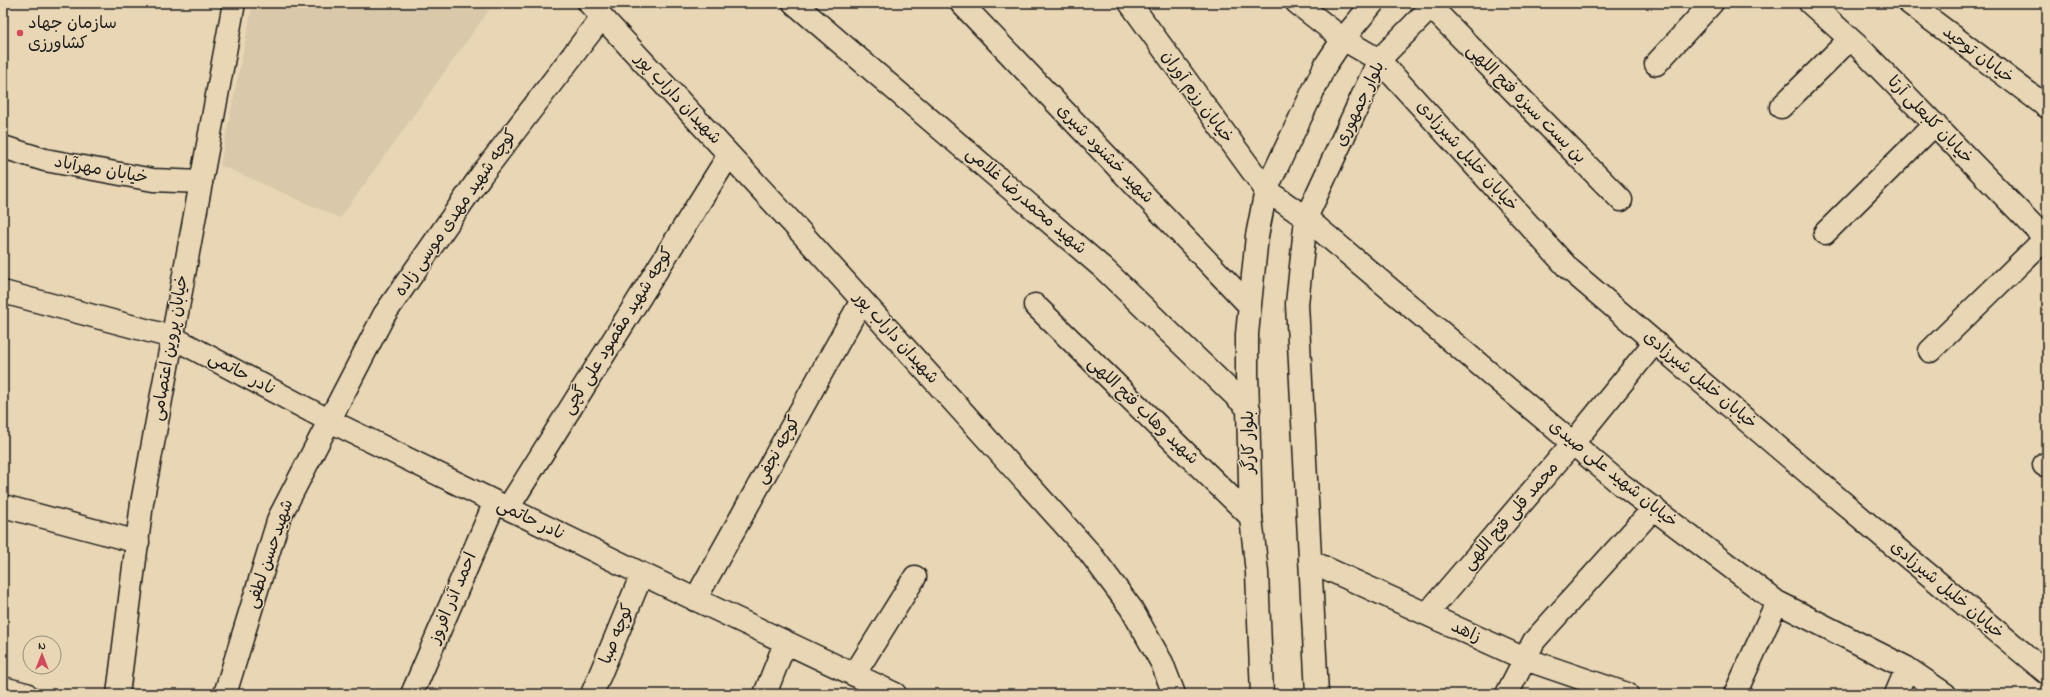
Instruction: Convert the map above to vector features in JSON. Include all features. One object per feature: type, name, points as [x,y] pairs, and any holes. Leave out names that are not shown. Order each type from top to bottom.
[{"type":"street","name":"خیابان پروین اعتصامی","points":[[118,694],[142,503],[234,3]]},
{"type":"street","name":"شهید محمدرضا غلامی","points":[[794,3],[1103,268],[1249,409]]},
{"type":"street","name":"شهید خشنود شیری","points":[[961,3],[1250,305]]},
{"type":"street","name":"خیابان رزم آوران","points":[[1130,3],[1266,190],[1306,218]]},
{"type":"street","points":[[1297,3],[1343,39]]},
{"type":"street","points":[[1266,190],[1325,66],[1343,39],[1373,3]]},
{"type":"street","points":[[1656,64],[1712,3]]},
{"type":"street","name":"خیابان کلبعلی آرتا","points":[[1810,3],[1850,39],[1935,124],[2046,239]]},
{"type":"street","name":"خیابان توحید","points":[[1912,4],[2047,107]]},
{"type":"street","name":"بلوار جمهوری","points":[[1306,218],[1379,60],[1433,5]]},
{"type":"street","name":"بن بست سبزه فتح اللهی","points":[[1433,5],[1621,200]]},
{"type":"street","name":"شهیدان داراب پور","points":[[595,10],[862,300],[1090,552],[1132,608],[1162,663],[1174,694]]},
{"type":"street","name":"کوچه شهید مهدی موسی زاده","points":[[328,420],[384,315],[595,10]]},
{"type":"street","name":"خیابان خلیل شیرزادی","points":[[1343,39],[1379,60],[1569,269],[2047,674]]},
{"type":"street","points":[[1781,107],[1850,39]]},
{"type":"street","points":[[1825,233],[1935,124]]},
{"type":"street","name":"خیابان مهرآباد","points":[[3,147],[45,160],[153,180],[201,182]]},
{"type":"street","name":"کوچه شهید مقصود علی گچی","points":[[501,505],[729,155]]},
{"type":"street","name":"بلوار کارگر","points":[[1262,694],[1257,573],[1251,517],[1247,334],[1257,236],[1266,190]]},
{"type":"street","points":[[1306,218],[1297,304],[1317,694]]},
{"type":"street","name":"خیابان شهید علی صیدی","points":[[1306,218],[1573,443],[1654,508],[1777,602],[1907,668],[1945,694]]},
{"type":"street","points":[[1930,352],[2046,239]]},
{"type":"street","name":"نادر حاتمی","points":[[3,292],[172,337],[328,420],[695,600],[895,694]]},
{"type":"street","name":"کوچه نجفی","points":[[695,600],[862,300]]},
{"type":"street","name":"شهید وهاب فتح اللهی","points":[[1035,305],[1251,517]]},
{"type":"street","name":"محمد قلی فتح اللهی","points":[[1427,614],[1573,443],[1655,342]]},
{"type":"street","name":"شهیدحسن لطفی","points":[[225,694],[279,518],[328,420]]},
{"type":"street","name":"احمد آذر افروز","points":[[412,694],[501,505]]},
{"type":"street","points":[[3,506],[138,542]]},
{"type":"street","points":[[1507,694],[1534,641],[1654,508]]},
{"type":"street","name":"زاهد","points":[[1310,561],[1525,659],[1627,694]]},
{"type":"street","name":"کوچه صبا","points":[[592,694],[642,574]]},
{"type":"street","points":[[854,675],[915,577]]},
{"type":"street","points":[[1735,694],[1777,602]]},
{"type":"street","points":[[765,694],[785,643]]},
{"type":"street","points":[[1896,694],[1907,668]]},
{"type":"street","points":[[3,688],[26,694]]},
{"type":"shaded area","points":[[253,3],[494,3],[340,218],[220,165]]},
{"type":"place","name":"سازمان جهاد کشاورزی","points":[[20,33]]}]
